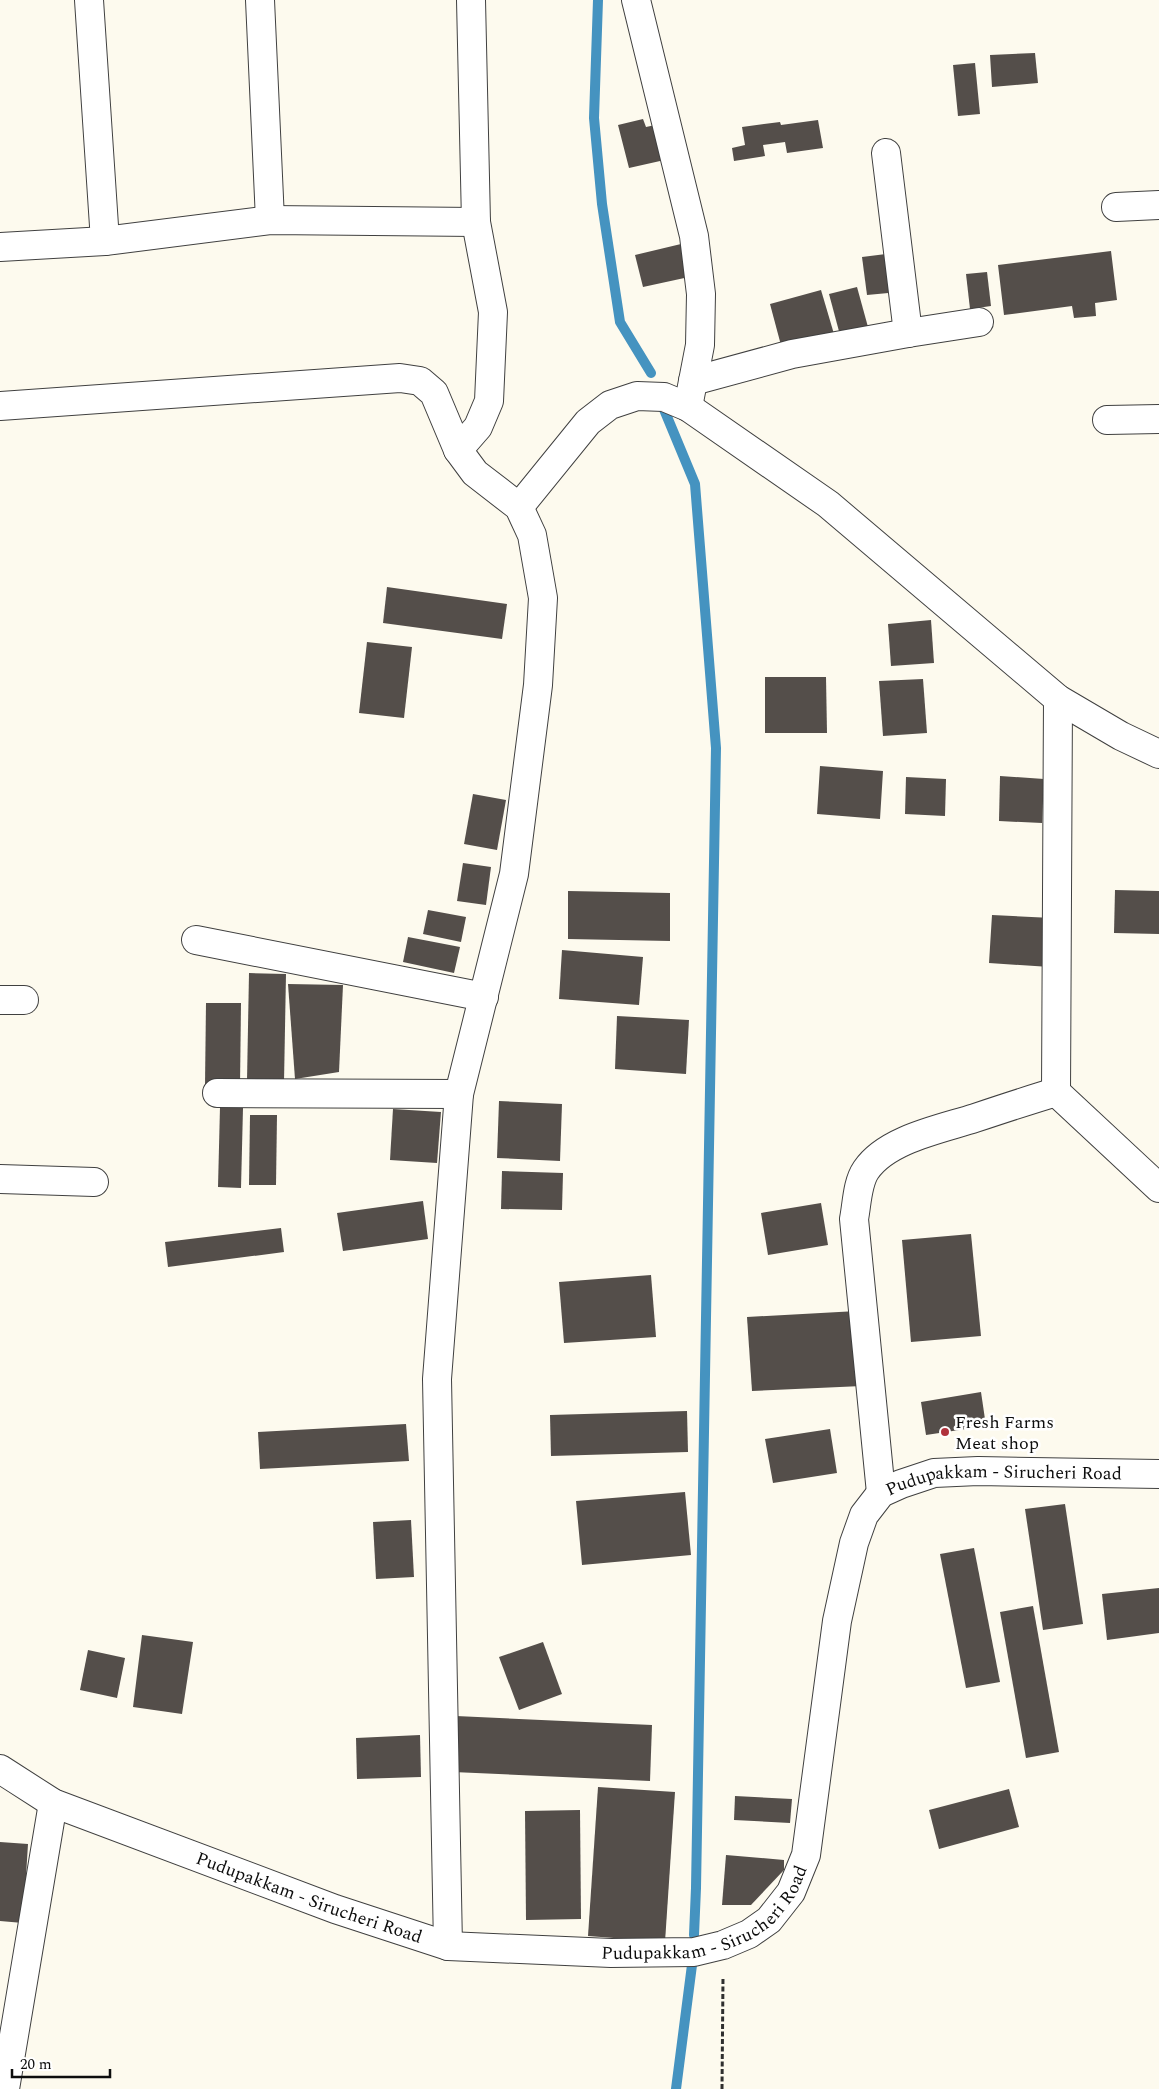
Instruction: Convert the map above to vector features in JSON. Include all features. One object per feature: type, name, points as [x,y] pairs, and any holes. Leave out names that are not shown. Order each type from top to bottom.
[{"type":"street","points":[[89,0],[105,241]]},
{"type":"street","points":[[260,0],[270,220]]},
{"type":"street","points":[[458,450],[478,427],[489,401],[493,312],[476,222],[471,0]]},
{"type":"street","points":[[636,0],[694,236],[701,294],[700,345],[688,407]]},
{"type":"street","points":[[886,153],[908,333]]},
{"type":"street","points":[[1116,207],[1159,205]]},
{"type":"street","points":[[0,247],[105,241],[270,220],[476,222]]},
{"type":"street","points":[[693,381],[792,354],[979,322]]},
{"type":"street","points":[[0,406],[400,378],[420,381],[434,393],[458,450],[475,473],[519,508],[532,535],[544,598],[538,685],[514,874],[459,1094],[437,1379],[448,1946]]},
{"type":"street","points":[[519,508],[588,422],[610,405],[637,396],[664,397],[688,407],[828,504],[1058,699],[1121,736],[1159,754]]},
{"type":"street","points":[[1107,420],[1159,419]]},
{"type":"street","points":[[1058,699],[1056,1092],[1159,1188]]},
{"type":"street","points":[[196,940],[484,997]]},
{"type":"street","points":[[881,1493],[854,1219],[864,1172],[874,1160],[893,1147],[922,1135],[1056,1092]]},
{"type":"street","points":[[217,1093],[459,1094]]},
{"type":"street","points":[[0,1179],[94,1182]]},
{"type":"street","name":"Pudupakkam - Sirucheri Road","points":[[0,1769],[53,1803],[335,1909],[448,1946],[628,1953],[694,1952],[723,1945],[749,1934],[769,1920],[791,1892],[806,1855],[838,1620],[854,1543],[864,1515],[881,1493],[934,1473],[978,1471],[1159,1474]]},
{"type":"street","points":[[5,2089],[53,1803]]},
{"type":"path","points":[[722,2089],[723,1945]]},
{"type":"building","points":[[1035,53],[1038,83],[992,87],[990,55]]},
{"type":"building","points":[[975,63],[980,114],[958,116],[953,65]]},
{"type":"building","points":[[643,119],[646,127],[660,124],[669,159],[629,168],[618,125]]},
{"type":"building","points":[[818,120],[823,148],[787,153],[785,142],[763,145],[765,156],[734,161],[732,148],[745,145],[742,127],[780,122],[781,125]]},
{"type":"building","points":[[681,244],[689,277],[643,287],[635,255]]},
{"type":"building","points":[[1111,251],[1117,300],[1095,303],[1096,316],[1074,318],[1072,306],[1004,315],[998,265]]},
{"type":"building","points":[[894,253],[899,292],[867,295],[862,257]]},
{"type":"building","points":[[987,272],[991,306],[970,309],[966,274]]},
{"type":"building","points":[[857,287],[868,327],[840,335],[829,294]]},
{"type":"building","points":[[821,290],[834,334],[782,349],[770,304]]},
{"type":"building","points":[[387,587],[507,604],[502,639],[383,623]]},
{"type":"building","points":[[931,620],[934,663],[891,666],[888,624]]},
{"type":"building","points":[[367,642],[412,647],[404,718],[359,713]]},
{"type":"building","points":[[765,677],[826,677],[827,733],[765,733]]},
{"type":"building","points":[[923,679],[927,733],[883,736],[879,681]]},
{"type":"building","points":[[820,766],[883,771],[880,819],[817,814]]},
{"type":"building","points":[[1000,776],[1044,779],[1042,823],[999,821]]},
{"type":"building","points":[[906,777],[946,779],[945,816],[905,814]]},
{"type":"building","points":[[473,794],[506,800],[497,850],[464,844]]},
{"type":"building","points":[[463,863],[491,867],[486,905],[457,901]]},
{"type":"building","points":[[1115,890],[1159,891],[1159,934],[1114,933]]},
{"type":"building","points":[[568,891],[670,893],[670,941],[568,939]]},
{"type":"building","points":[[428,910],[466,917],[461,942],[423,934]]},
{"type":"building","points":[[992,915],[1052,918],[1050,967],[989,963]]},
{"type":"building","points":[[408,937],[460,947],[454,973],[403,962]]},
{"type":"building","points":[[562,950],[643,957],[639,1005],[559,999]]},
{"type":"building","points":[[249,973],[286,974],[284,1082],[247,1081]]},
{"type":"building","points":[[288,984],[343,985],[339,1072],[295,1079]]},
{"type":"building","points":[[206,1003],[241,1003],[240,1086],[205,1085]]},
{"type":"building","points":[[617,1016],[689,1020],[686,1074],[615,1069]]},
{"type":"building","points":[[499,1101],[562,1104],[560,1161],[497,1158]]},
{"type":"building","points":[[220,1107],[243,1108],[241,1188],[218,1187]]},
{"type":"building","points":[[393,1109],[441,1112],[437,1163],[390,1160]]},
{"type":"building","points":[[250,1115],[277,1115],[276,1185],[249,1185]]},
{"type":"building","points":[[502,1171],[563,1173],[562,1210],[501,1209]]},
{"type":"building","points":[[423,1201],[428,1239],[343,1251],[337,1213]]},
{"type":"building","points":[[821,1203],[828,1245],[768,1255],[761,1213]]},
{"type":"building","points":[[281,1228],[284,1252],[168,1267],[165,1242]]},
{"type":"building","points":[[971,1234],[981,1336],[911,1342],[902,1240]]},
{"type":"building","points":[[651,1275],[656,1337],[564,1343],[559,1282]]},
{"type":"building","points":[[857,1311],[862,1386],[752,1391],[747,1317]]},
{"type":"building","points":[[981,1392],[986,1426],[926,1435],[921,1402]]},
{"type":"building","points":[[687,1411],[688,1452],[551,1456],[550,1415]]},
{"type":"building","points":[[406,1424],[409,1461],[260,1469],[258,1432]]},
{"type":"building","points":[[830,1429],[837,1473],[773,1483],[765,1439]]},
{"type":"building","points":[[685,1492],[691,1555],[582,1565],[576,1501]]},
{"type":"building","points":[[1065,1504],[1083,1624],[1043,1630],[1025,1509]]},
{"type":"building","points":[[411,1520],[414,1577],[376,1579],[373,1522]]},
{"type":"building","points":[[974,1548],[1000,1682],[966,1688],[940,1554]]},
{"type":"building","points":[[1159,1588],[1159,1633],[1107,1640],[1102,1594]]},
{"type":"building","points":[[1033,1606],[1059,1752],[1026,1758],[1000,1612]]},
{"type":"building","points":[[142,1635],[193,1642],[182,1714],[133,1707]]},
{"type":"building","points":[[543,1642],[562,1694],[519,1710],[499,1657]]},
{"type":"building","points":[[88,1650],[125,1658],[117,1698],[80,1690]]},
{"type":"building","points":[[456,1716],[652,1725],[650,1781],[453,1772]]},
{"type":"building","points":[[420,1735],[421,1777],[357,1779],[356,1738]]},
{"type":"building","points":[[598,1787],[675,1792],[665,1942],[588,1936]]},
{"type":"building","points":[[1009,1789],[1019,1827],[939,1849],[929,1810]]},
{"type":"building","points":[[735,1796],[792,1799],[790,1823],[734,1820]]},
{"type":"building","points":[[580,1810],[581,1919],[526,1920],[525,1811]]},
{"type":"building","points":[[0,1842],[28,1844],[23,1923],[0,1921]]},
{"type":"building","points":[[726,1855],[784,1860],[784,1870],[751,1905],[722,1905]]},
{"type":"waterway","points":[[598,0],[594,118],[602,204],[620,322],[651,373]]},
{"type":"waterway","points":[[663,407],[695,484],[716,748],[694,1935]]},
{"type":"waterway","points":[[676,2089],[692,1965]]},
{"type":"place","name":"Fresh Farms Meat shop","points":[[945,1432]]}]
